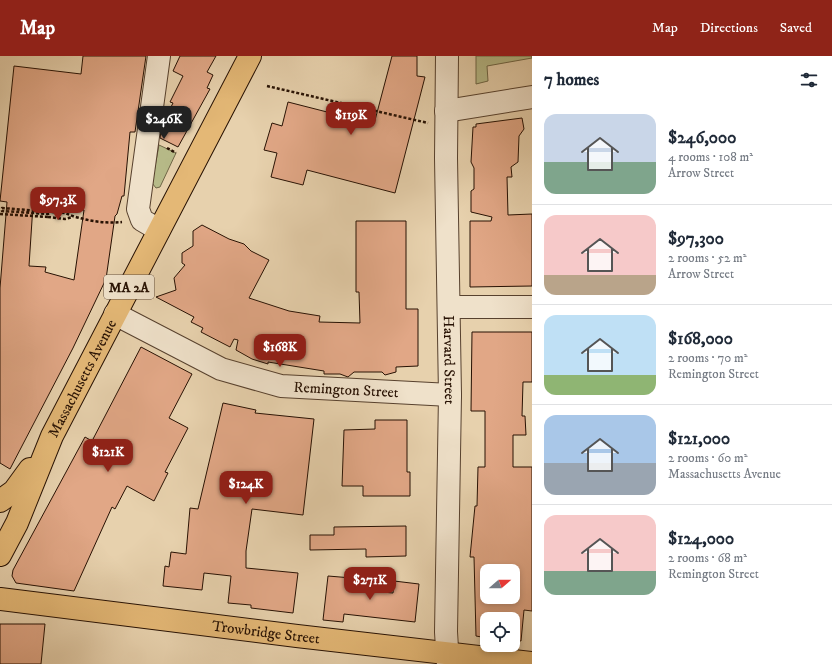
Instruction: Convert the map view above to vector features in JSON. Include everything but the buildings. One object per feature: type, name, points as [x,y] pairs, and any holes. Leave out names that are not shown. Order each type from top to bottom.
[{"type":"main road","name":"Massachusetts Avenue","points":[[0,556],[17,523],[52,436],[250,56]]},
{"type":"main road","points":[[0,501],[16,489],[52,436]]},
{"type":"main road","name":"Trowbridge Street","points":[[0,599],[448,659],[532,663]]},
{"type":"street","points":[[159,56],[138,209],[142,220],[159,230]]},
{"type":"street","name":"Harvard Street","points":[[447,56],[439,117],[450,307],[448,659]]},
{"type":"street","points":[[439,117],[532,97]]},
{"type":"street","points":[[450,307],[532,307]]},
{"type":"street","name":"Remington Street","points":[[115,314],[221,369],[281,386],[450,395]]},
{"type":"path","points":[[267,86],[439,117]]},
{"type":"path","points":[[170,150],[178,154]]},
{"type":"path","points":[[48,217],[48,214],[2,211],[2,208],[65,213],[73,217],[112,223],[126,221]]},
{"type":"path","points":[[0,214],[65,219],[73,217]]},
{"type":"green space","points":[[476,56],[532,56],[532,58],[487,66],[488,81],[476,84]]},
{"type":"green space","points":[[159,145],[176,153],[160,187],[156,188],[152,183]]}]
